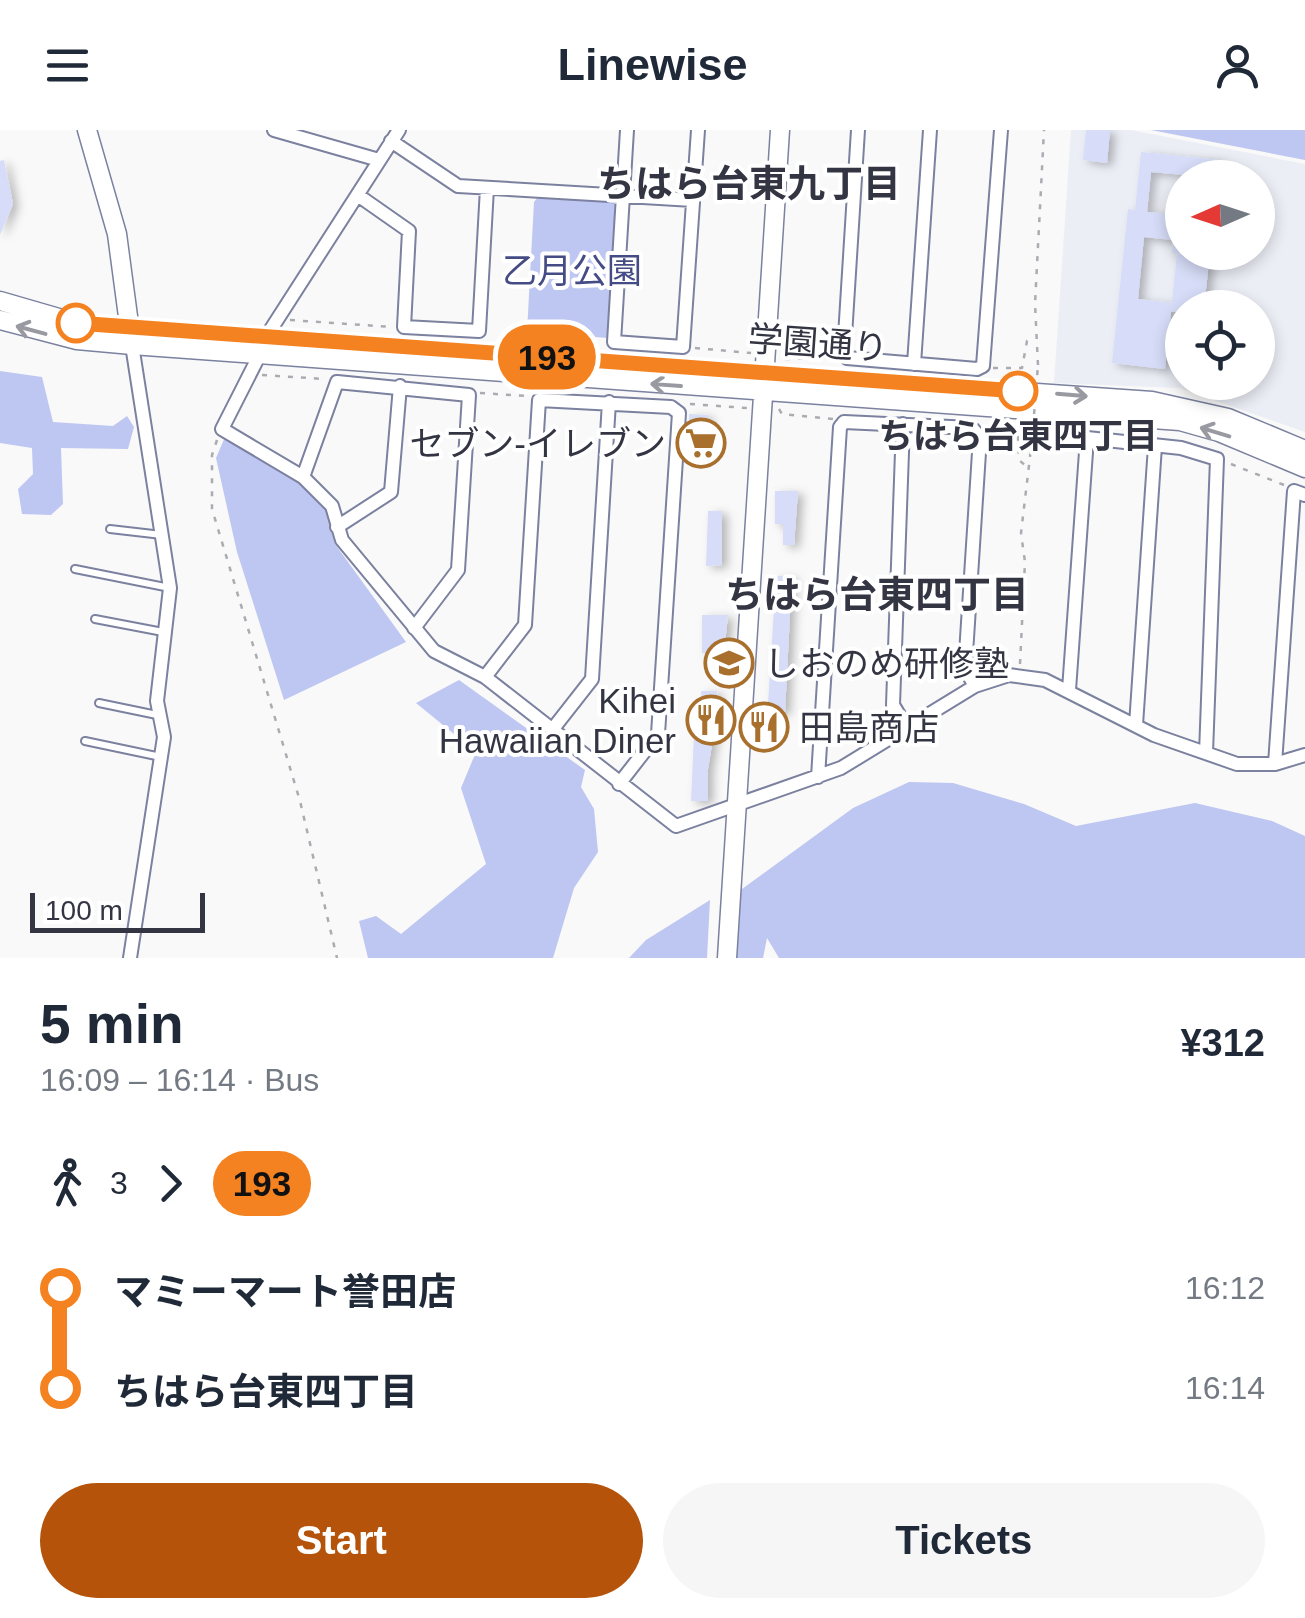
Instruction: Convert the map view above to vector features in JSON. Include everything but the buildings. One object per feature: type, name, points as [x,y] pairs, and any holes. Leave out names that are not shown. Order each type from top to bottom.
[{"type":"street","points":[[87,130],[116,234],[170,588],[157,715],[163,722],[161,758],[130,958]]},
{"type":"street","points":[[627,130],[614,342],[683,348],[698,130]]},
{"type":"street","points":[[726,958],[734,808],[772,362],[780,130]]},
{"type":"street","points":[[858,130],[846,354],[914,364],[983,366],[1000,130]]},
{"type":"street","points":[[914,364],[930,130]]},
{"type":"street","points":[[282,131],[380,160]]},
{"type":"street","points":[[694,200],[458,186],[395,136],[278,320],[222,429],[303,477],[332,506],[342,540],[434,651],[485,676],[676,826],[818,777],[975,686],[1019,676],[1069,690],[1136,725],[1237,764],[1275,764],[1305,755]]},
{"type":"street","points":[[359,196],[410,231],[404,328],[478,331],[487,188]]},
{"type":"street","points":[[0,301],[131,338]]},
{"type":"street","points":[[0,320],[77,340],[131,338],[263,346]]},
{"type":"street","name":"学園通り","points":[[263,346],[318,341],[772,362],[1188,406],[1305,450]]},
{"type":"street","name":"学園通り","points":[[263,346],[308,359],[767,402],[1180,422],[1219,432],[1305,468]]},
{"type":"street","points":[[303,477],[337,382],[469,395],[458,570],[414,628]]},
{"type":"street","points":[[337,527],[391,492],[400,386]]},
{"type":"street","points":[[485,676],[525,625],[539,400],[674,409],[679,413],[658,734],[619,784]]},
{"type":"street","points":[[552,730],[592,678],[609,402]]},
{"type":"street","points":[[818,777],[840,428],[844,422],[972,428],[980,437],[964,669],[975,686]]},
{"type":"street","points":[[903,424],[892,705],[907,728]]},
{"type":"street","points":[[1069,690],[1086,438],[1211,456],[1220,465],[1206,753]]},
{"type":"street","points":[[1136,725],[1155,446]]},
{"type":"street","points":[[1275,764],[1299,493]]},
{"type":"lane","points":[[110,529],[163,536]]},
{"type":"lane","points":[[75,569],[170,588]]},
{"type":"lane","points":[[95,619],[166,633]]},
{"type":"lane","points":[[99,704],[157,715]]},
{"type":"lane","points":[[86,741],[161,758]]},
{"type":"path","points":[[1019,676],[1024,562],[1021,534],[1038,364],[1044,130]]},
{"type":"path","points":[[278,320],[404,328]]},
{"type":"path","points":[[983,366],[1022,368],[1027,341],[1037,338]]},
{"type":"path","points":[[683,348],[772,362],[798,356],[838,358],[846,354]]},
{"type":"path","points":[[250,374],[337,382]]},
{"type":"path","points":[[469,395],[539,400]]},
{"type":"path","points":[[674,409],[688,404],[767,402],[782,414],[844,422]]},
{"type":"path","points":[[1022,424],[1026,432],[1086,438]]},
{"type":"path","points":[[222,429],[212,455],[212,508],[300,802],[337,958]]},
{"type":"path","points":[[976,432],[1018,435],[1019,460],[1028,468]]},
{"type":"path","points":[[1220,465],[1234,464],[1299,493]]},
{"type":"shaded area","points":[[1071,130],[1131,130],[1305,164],[1305,432],[1213,400],[1275,400],[1275,290],[1165,290],[1165,387],[1054,383]]},
{"type":"green space","points":[[1151,130],[1305,130],[1305,160]]},
{"type":"green space","name":"乙月公園","points":[[538,197],[613,202],[617,207],[608,338],[527,332],[534,202]]},
{"type":"green space","points":[[0,371],[42,377],[53,422],[113,426],[127,416],[134,427],[128,449],[61,448],[63,504],[51,515],[22,514],[18,489],[33,474],[32,448],[0,443]]},
{"type":"green space","points":[[225,437],[297,479],[326,509],[335,544],[406,642],[284,700],[237,552],[216,458]]},
{"type":"green space","points":[[459,680],[585,770],[581,787],[594,809],[598,852],[574,888],[553,958],[368,958],[359,921],[376,916],[401,934],[486,864],[461,788],[476,752],[416,703]]},
{"type":"green space","points":[[909,782],[953,783],[1024,804],[1076,826],[1195,803],[1272,821],[1305,836],[1305,958],[779,958],[767,938],[763,958],[728,958],[731,897],[853,808]]},
{"type":"green space","points":[[710,900],[707,958],[629,958],[646,940]]},
{"type":"bus line","name":"193","points":[[76,323],[130,330],[1018,391]]},
{"type":"place","name":"ちはら台東四丁目","points":[[1018,391]]},
{"type":"place","name":"セブン-イレブン","points":[[701,443]]},
{"type":"place","name":"しおのめ研修塾","points":[[729,663]]},
{"type":"place","name":"Kihei Hawaiian Diner","points":[[711,720]]},
{"type":"place","name":"田島商店","points":[[764,727]]},
{"type":"district","name":"ちはら台東九丁目","points":[[749,184]]},
{"type":"district","name":"ちはら台東四丁目","points":[[877,595]]}]
